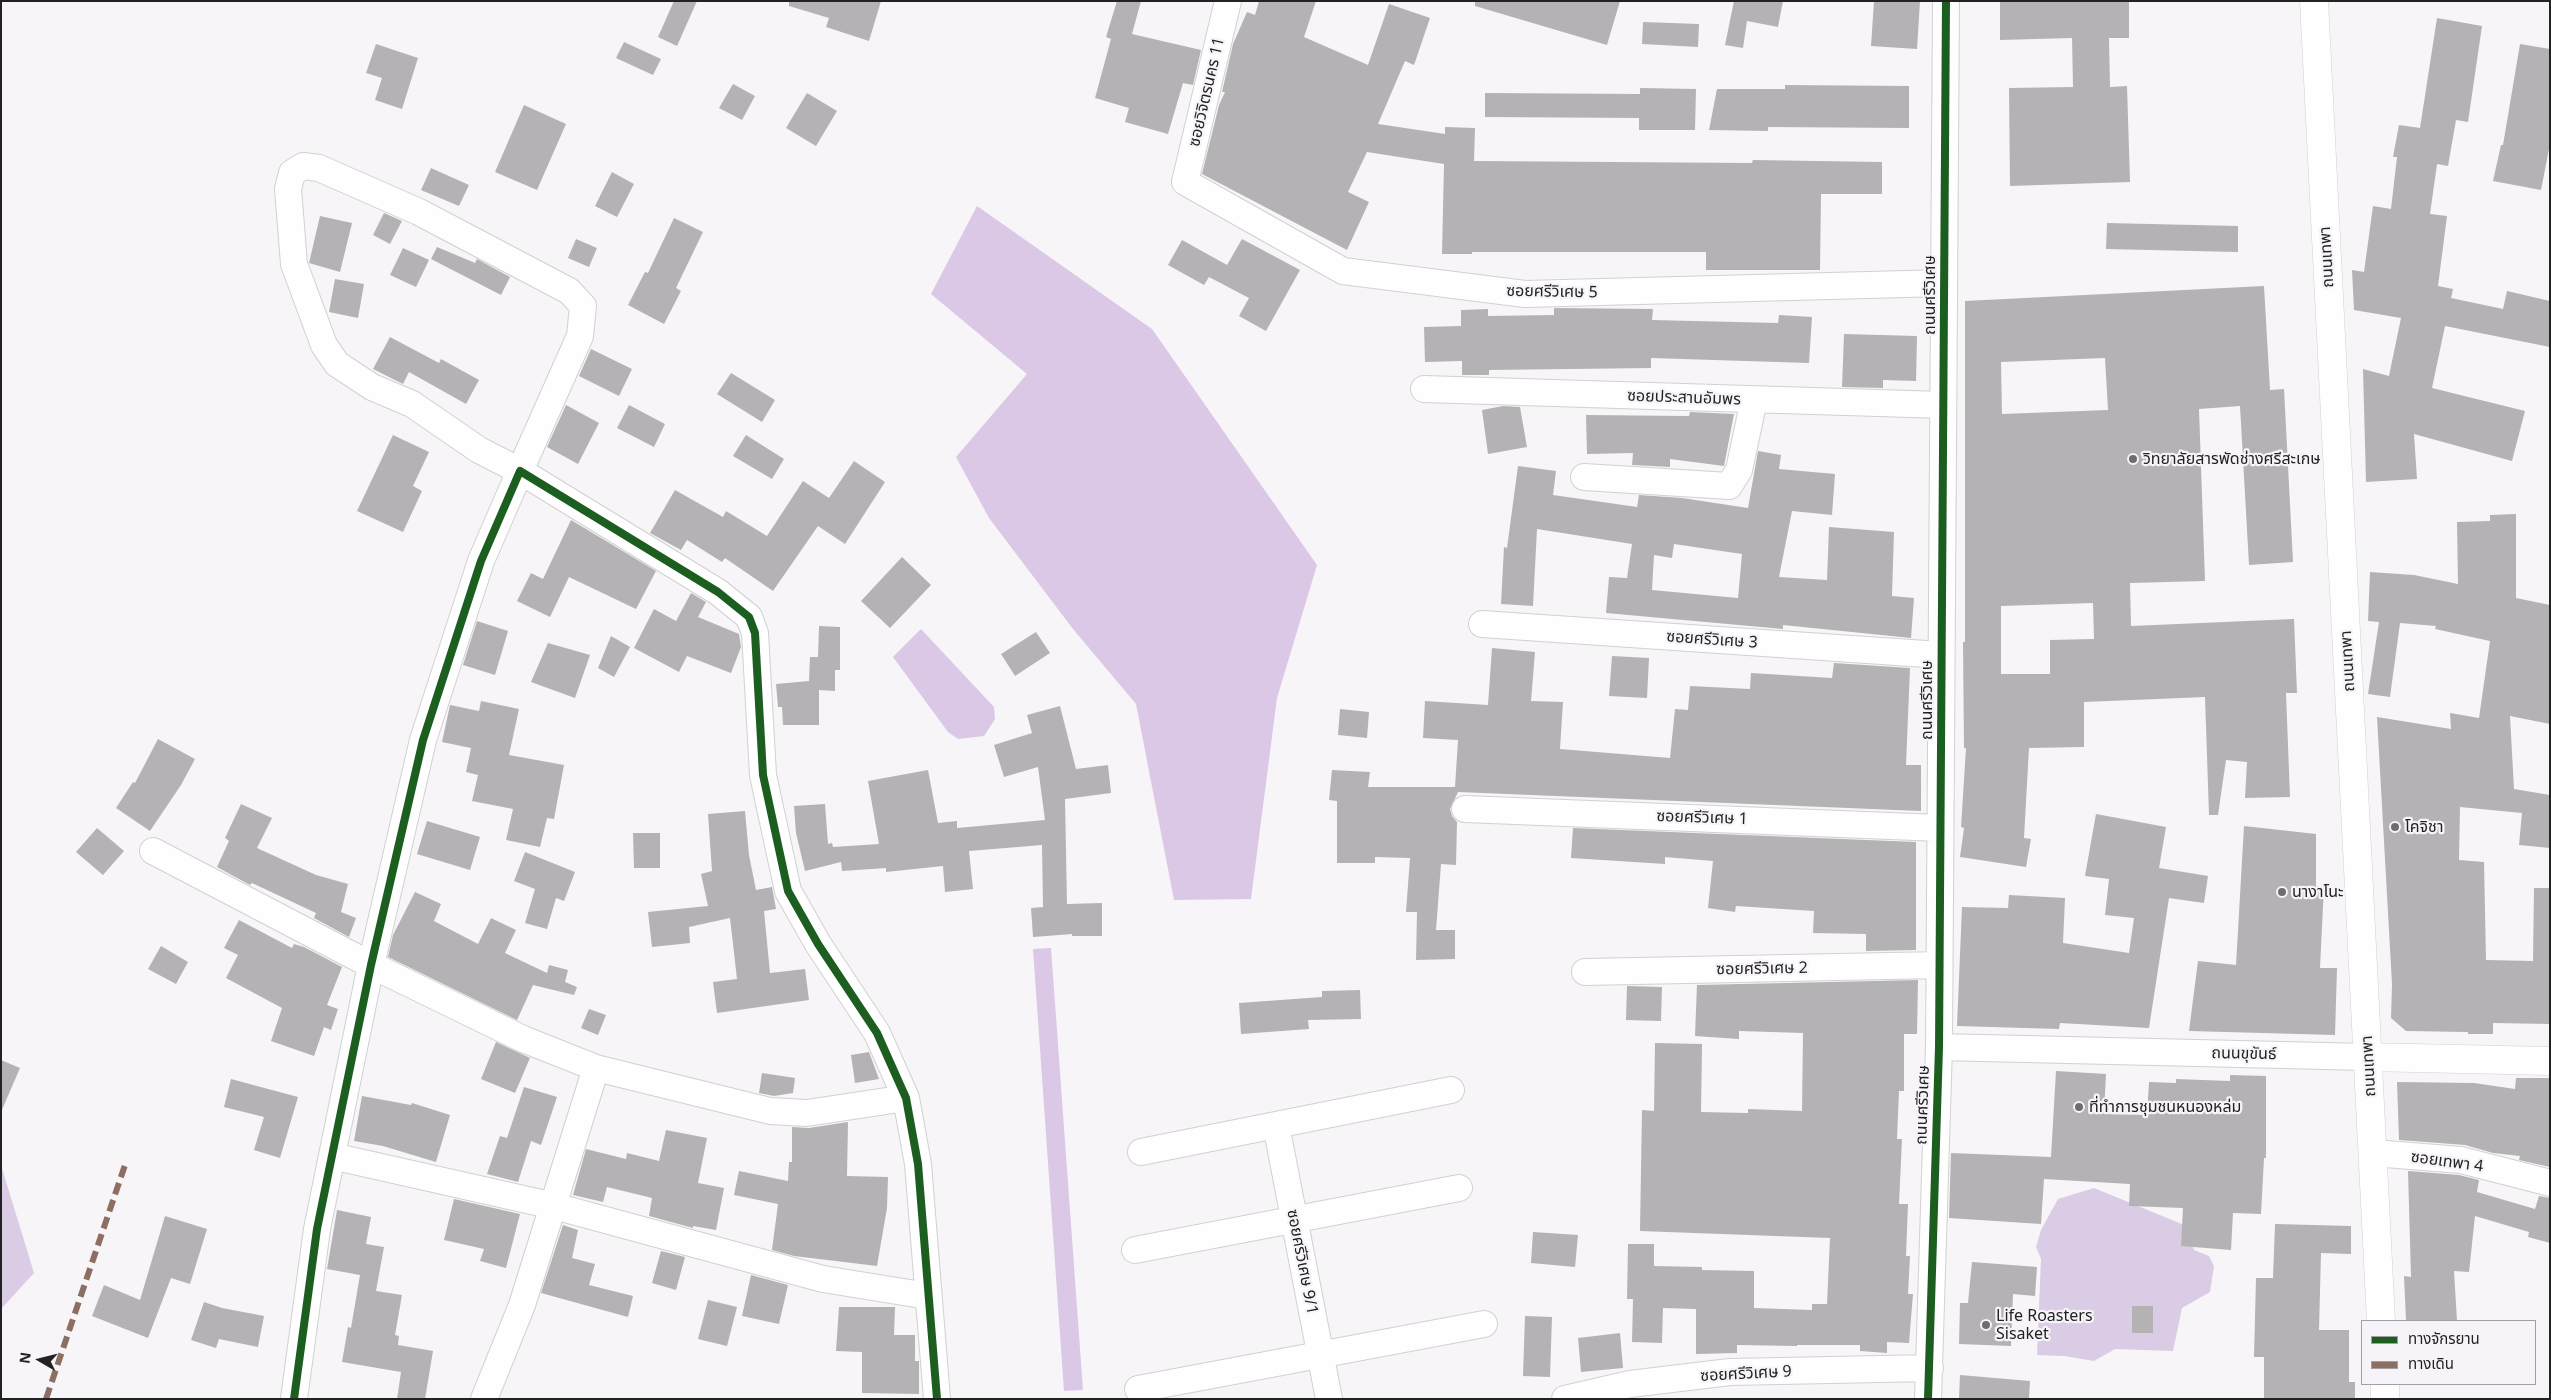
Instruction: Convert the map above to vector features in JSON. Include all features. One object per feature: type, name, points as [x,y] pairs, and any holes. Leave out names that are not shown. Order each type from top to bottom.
[{"type":"main road","name":"ถนนเทพา","points":[[2314,1],[2381,1320]]},
{"type":"main road","name":"ถนนขุขันธ์","points":[[2368,1057],[2550,1061]]},
{"type":"main road","points":[[2384,1385],[2385,1399]]},
{"type":"street","name":"ซอยวิจิตรนคร 11","points":[[1185,182],[1228,1]]},
{"type":"street","name":"ถนนศรีวิเศษ","points":[[1928,1399],[1939,1046],[1946,1]]},
{"type":"street","points":[[294,1399],[317,1229],[371,964],[423,740],[481,561],[520,470],[580,336],[583,306],[569,291],[419,212],[319,168],[303,166],[292,173],[288,189],[294,264],[324,345],[337,364],[372,386],[412,404],[479,450],[520,470],[718,592],[749,617],[755,633],[763,775],[788,890],[818,944],[877,1033],[906,1098],[918,1164],[937,1399]]},
{"type":"street","name":"ซอยศรีวิเศษ 5","points":[[1185,182],[1343,271],[1525,294],[1944,283]]},
{"type":"street","name":"ซอยประสานอัมพร","points":[[1424,389],[1943,405]]},
{"type":"street","points":[[1584,477],[1729,486],[1739,470],[1754,400]]},
{"type":"street","name":"ซอยศรีวิเศษ 3","points":[[1482,624],[1941,655]]},
{"type":"street","name":"ซอยศรีวิเศษ 1","points":[[1465,809],[1940,828]]},
{"type":"street","points":[[153,851],[371,964],[523,1038],[596,1068],[770,1111],[806,1113],[906,1098]]},
{"type":"street","name":"ซอยศรีวิเศษ 2","points":[[1585,972],[1939,965]]},
{"type":"street","name":"ถนนขุขันธ์","points":[[1939,1046],[2368,1057]]},
{"type":"street","points":[[484,1399],[522,1305],[596,1068]]},
{"type":"street","points":[[1141,1152],[1451,1090]]},
{"type":"street","name":"ซอยศรีวิเศษ 9/1","points":[[1276,1125],[1329,1399]]},
{"type":"street","name":"ซอยเทพา 4","points":[[2373,1153],[2461,1160],[2550,1183]]},
{"type":"street","points":[[332,1156],[554,1206],[823,1280],[928,1296]]},
{"type":"street","points":[[1135,1250],[1459,1188]]},
{"type":"street","points":[[1138,1389],[1484,1324]]},
{"type":"street","name":"ซอยศรีวิเศษ 9","points":[[1564,1399],[1630,1384],[1730,1372],[1930,1368]]},
{"type":"shaded area","points":[[977,206],[1152,329],[1317,565],[1277,698],[1251,899],[1174,900],[1136,704],[1073,629],[989,518],[956,457],[1027,374],[931,294]]},
{"type":"shaded area","points":[[921,629],[994,707],[995,719],[984,736],[958,739],[948,732],[893,657]]},
{"type":"shaded area","points":[[1051,948],[1083,1390],[1064,1391],[1033,949]]},
{"type":"shaded area","points":[[1,1165],[34,1273],[1,1309]]},
{"type":"shaded area","points":[[2094,1188],[2184,1225],[2194,1250],[2209,1256],[2214,1266],[2210,1292],[2182,1308],[2173,1351],[2115,1349],[2094,1361],[2064,1356],[2037,1355],[2041,1259],[2036,1247],[2041,1230],[2058,1199]]},
{"type":"building","points":[[674,1],[697,1],[677,46],[658,37]]},
{"type":"building","points":[[789,1],[881,1],[869,41],[826,27],[829,18],[789,6]]},
{"type":"building","points":[[1117,1],[1141,1],[1132,34],[1201,50],[1193,85],[1183,83],[1168,134],[1125,122],[1129,108],[1095,98],[1111,39],[1106,37]]},
{"type":"building","points":[[1259,1],[1316,1],[1304,37],[1368,65],[1389,4],[1430,18],[1414,65],[1405,61],[1378,124],[1445,134],[1445,127],[1475,128],[1474,161],[1752,163],[1753,160],[1882,162],[1882,194],[1821,194],[1820,270],[1706,270],[1706,252],[1472,252],[1472,254],[1442,254],[1444,164],[1367,152],[1348,192],[1369,202],[1347,250],[1202,174],[1219,105],[1225,92],[1222,92],[1233,44],[1247,12],[1255,15]]},
{"type":"building","points":[[1475,1],[1620,1],[1607,45],[1475,6]]},
{"type":"building","points":[[1734,1],[1783,1],[1778,27],[1747,21],[1743,48],[1725,45]]},
{"type":"building","points":[[1874,1],[1920,1],[1917,49],[1871,46]]},
{"type":"building","points":[[2000,1],[2129,1],[2129,38],[2109,38],[2110,87],[2127,86],[2130,182],[2010,186],[2009,88],[2073,87],[2072,38],[2000,40]]},
{"type":"building","points":[[2437,18],[2482,26],[2468,122],[2456,120],[2448,166],[2437,164],[2430,214],[2447,216],[2438,286],[2453,289],[2451,298],[2503,309],[2507,291],[2550,301],[2550,347],[2445,326],[2432,388],[2525,411],[2512,461],[2414,434],[2417,479],[2366,482],[2363,369],[2389,376],[2401,318],[2354,310],[2352,270],[2364,272],[2373,206],[2391,209],[2397,157],[2393,157],[2399,125],[2420,128]]},
{"type":"building","points":[[1643,22],[1699,24],[1698,47],[1642,44]]},
{"type":"building","points":[[624,42],[661,59],[653,75],[616,58]]},
{"type":"building","points":[[376,44],[418,58],[402,109],[375,100],[382,78],[366,73]]},
{"type":"building","points":[[2520,44],[2550,49],[2550,144],[2541,190],[2493,181],[2501,145],[2503,145]]},
{"type":"building","points":[[733,84],[755,96],[742,120],[719,108]]},
{"type":"building","points":[[1785,85],[1909,86],[1909,128],[1768,127],[1768,131],[1709,130],[1717,89],[1785,89]]},
{"type":"building","points":[[1640,88],[1696,89],[1695,130],[1639,130],[1639,118],[1485,117],[1485,93],[1640,94]]},
{"type":"building","points":[[807,93],[837,111],[816,146],[786,128]]},
{"type":"building","points":[[524,105],[566,124],[537,190],[495,172]]},
{"type":"building","points":[[431,168],[469,185],[459,206],[421,190]]},
{"type":"building","points":[[612,172],[634,184],[617,217],[595,206]]},
{"type":"building","points":[[384,213],[402,221],[390,244],[373,235]]},
{"type":"building","points":[[320,216],[352,223],[340,272],[309,263]]},
{"type":"building","points":[[674,218],[703,232],[676,288],[681,291],[664,324],[628,305],[645,272],[648,273]]},
{"type":"building","points":[[2107,223],[2238,226],[2238,252],[2106,249]]},
{"type":"building","points":[[576,239],[597,248],[589,267],[568,258]]},
{"type":"building","points":[[1242,239],[1300,270],[1266,331],[1239,316],[1249,298],[1209,277],[1204,285],[1168,265],[1182,240],[1227,265]]},
{"type":"building","points":[[437,247],[475,263],[477,259],[510,277],[501,295],[431,259]]},
{"type":"building","points":[[403,248],[429,260],[416,287],[390,275]]},
{"type":"building","points":[[335,279],[364,284],[358,318],[329,312]]},
{"type":"building","name":"วิทยาลัยสารพัดช่างศรีสะเกษ","points":[[2264,286],[2270,390],[2284,389],[2293,562],[2249,565],[2240,406],[2199,409],[2205,581],[2130,583],[2131,626],[2294,619],[2297,693],[2286,693],[2290,797],[2245,798],[2247,762],[2226,760],[2218,815],[2209,815],[2205,697],[2084,702],[2084,747],[2029,748],[2024,838],[2031,839],[2026,867],[1960,857],[1964,828],[1961,827],[1966,748],[1964,748],[1963,642],[1965,642],[1965,301]],"holes":[[[2105,358],[2108,410],[2002,414],[2001,362]],[[2093,603],[2094,639],[2050,640],[2050,674],[2001,674],[2001,606]]]},
{"type":"building","points":[[1554,308],[1653,309],[1652,320],[1778,323],[1779,315],[1812,317],[1809,363],[1651,358],[1651,368],[1489,370],[1489,375],[1462,375],[1462,361],[1425,362],[1424,327],[1461,326],[1461,310],[1488,309],[1488,316],[1554,315]]},
{"type":"building","points":[[1844,334],[1917,336],[1916,381],[1883,380],[1883,388],[1842,387]]},
{"type":"building","points":[[390,337],[439,363],[441,359],[479,380],[466,404],[409,372],[403,384],[373,369]]},
{"type":"building","points":[[591,349],[632,369],[619,396],[579,376]]},
{"type":"building","points":[[731,373],[775,400],[762,422],[717,394]]},
{"type":"building","points":[[566,405],[599,423],[578,464],[547,447]]},
{"type":"building","points":[[629,405],[665,424],[654,447],[617,428]]},
{"type":"building","points":[[1503,406],[1520,407],[1527,447],[1488,454],[1482,410]]},
{"type":"building","points":[[1690,412],[1734,414],[1724,466],[1670,459],[1670,467],[1632,465],[1633,453],[1587,454],[1586,415],[1689,416]]},
{"type":"building","points":[[393,435],[429,452],[413,486],[422,491],[403,532],[357,511]]},
{"type":"building","points":[[746,435],[784,459],[772,479],[733,456]]},
{"type":"building","points":[[1758,451],[1781,455],[1779,469],[1835,474],[1832,515],[1792,511],[1779,577],[1827,580],[1829,527],[1894,532],[1892,596],[1914,598],[1911,638],[1783,625],[1783,629],[1606,613],[1609,577],[1627,578],[1632,544],[1537,529],[1533,606],[1501,604],[1504,547],[1507,548],[1518,466],[1556,471],[1553,495],[1637,507],[1639,495],[1682,498],[1748,508]],"holes":[[[1674,544],[1742,554],[1738,598],[1652,590],[1654,555],[1672,558]]]},
{"type":"building","points":[[854,461],[885,482],[845,544],[818,526],[773,591],[725,558],[722,562],[687,540],[681,550],[650,533],[675,490],[723,517],[726,511],[767,536],[803,481],[829,498]]},
{"type":"building","points":[[2516,514],[2516,598],[2550,605],[2550,724],[2510,716],[2514,789],[2550,795],[2550,848],[2519,845],[2522,813],[2460,807],[2459,860],[2484,862],[2486,960],[2533,961],[2534,888],[2550,888],[2550,1024],[2493,1023],[2493,1034],[2406,1031],[2391,1018],[2392,984],[2377,717],[2451,729],[2450,713],[2479,718],[2490,641],[2435,629],[2436,626],[2400,623],[2390,697],[2368,694],[2379,622],[2368,621],[2370,572],[2414,575],[2458,584],[2457,522],[2490,521],[2490,515]]},
{"type":"building","points":[[571,520],[656,571],[636,609],[569,577],[550,617],[517,601],[531,573],[543,579]]},
{"type":"building","points":[[902,557],[931,585],[890,628],[861,601]]},
{"type":"building","points":[[691,593],[706,602],[698,617],[739,634],[741,647],[731,673],[687,656],[679,672],[634,648],[654,609],[676,621]]},
{"type":"building","points":[[477,621],[508,631],[495,675],[463,665]]},
{"type":"building","points":[[819,626],[840,627],[840,670],[835,670],[835,691],[819,690],[819,725],[783,725],[782,707],[778,707],[776,684],[809,681],[810,657],[818,657]]},
{"type":"building","points":[[1036,632],[1050,653],[1015,676],[1001,654]]},
{"type":"building","points":[[611,636],[630,647],[614,677],[598,668]]},
{"type":"building","points":[[548,643],[590,655],[575,698],[531,682]]},
{"type":"building","points":[[1492,648],[1535,652],[1531,701],[1563,702],[1560,749],[1670,758],[1675,709],[1688,710],[1690,686],[1750,689],[1751,673],[1832,678],[1834,663],[1910,668],[1906,765],[1921,765],[1921,811],[1458,792],[1450,809],[1452,816],[1457,822],[1456,865],[1441,864],[1436,930],[1455,930],[1455,959],[1416,960],[1417,912],[1406,912],[1410,858],[1375,857],[1375,863],[1337,863],[1337,801],[1329,800],[1332,770],[1370,772],[1368,787],[1455,787],[1458,740],[1423,738],[1425,701],[1488,705]]},
{"type":"building","points":[[1612,656],[1649,658],[1647,698],[1609,696]]},
{"type":"building","points":[[481,701],[519,709],[509,755],[564,765],[554,819],[547,818],[540,847],[506,840],[513,809],[472,801],[478,775],[466,772],[471,748],[442,742],[450,705],[479,711]]},
{"type":"building","points":[[1060,706],[1076,769],[1108,765],[1111,793],[1065,799],[1067,904],[1102,903],[1102,936],[1072,936],[1072,934],[1033,937],[1031,908],[1043,907],[1042,845],[969,851],[973,889],[945,892],[943,866],[886,872],[886,868],[842,871],[841,862],[805,871],[796,833],[794,806],[825,804],[828,844],[832,843],[833,847],[879,844],[868,781],[928,770],[938,823],[957,821],[957,828],[1045,820],[1038,767],[1004,777],[994,745],[1032,733],[1027,715]]},
{"type":"building","points":[[1340,709],[1369,712],[1367,738],[1338,735]]},
{"type":"building","points":[[158,739],[195,759],[181,785],[150,831],[116,808],[133,782],[135,783]]},
{"type":"building","points":[[241,804],[272,818],[257,848],[316,875],[348,884],[341,912],[356,918],[349,937],[314,918],[316,913],[252,883],[250,885],[217,867],[229,841],[225,838]]},
{"type":"building","points":[[745,811],[749,855],[756,890],[772,887],[776,909],[764,911],[770,973],[805,969],[809,1000],[717,1013],[713,982],[737,979],[730,918],[689,927],[690,943],[652,947],[648,912],[708,906],[701,874],[712,871],[708,814]]},
{"type":"building","points":[[2096,814],[2166,827],[2159,868],[2208,876],[2204,903],[2169,898],[2149,1028],[2060,1023],[2059,1029],[1957,1026],[1962,907],[2008,908],[2009,895],[2065,898],[2063,943],[2129,953],[2134,918],[2105,915],[2109,879],[2085,876]]},
{"type":"building","points":[[427,821],[480,837],[470,870],[417,854]]},
{"type":"building","points":[[2244,826],[2316,834],[2316,886],[2324,886],[2320,968],[2337,968],[2335,1035],[2189,1031],[2198,961],[2236,965]]},
{"type":"building","points":[[97,828],[124,851],[103,875],[76,852]]},
{"type":"building","points":[[1573,828],[1916,842],[1916,950],[1866,951],[1866,934],[1813,933],[1814,911],[1736,906],[1735,912],[1708,908],[1713,861],[1665,857],[1665,864],[1571,858]]},
{"type":"building","points":[[633,833],[660,833],[660,868],[634,868]]},
{"type":"building","points":[[525,852],[575,872],[564,901],[556,898],[547,929],[525,923],[535,889],[514,881]]},
{"type":"building","points":[[415,892],[441,904],[434,921],[478,944],[491,918],[516,930],[505,953],[547,973],[549,965],[568,970],[565,982],[577,987],[574,995],[533,985],[517,1020],[388,957],[393,935]]},
{"type":"building","points":[[239,920],[292,948],[294,944],[304,947],[342,967],[327,1005],[338,1009],[331,1030],[324,1027],[314,1056],[271,1041],[282,1008],[226,978],[238,955],[224,948]]},
{"type":"building","points":[[161,946],[188,962],[176,984],[148,969]]},
{"type":"building","points":[[1918,980],[1917,1034],[1904,1034],[1904,1091],[1899,1091],[1897,1139],[1902,1139],[1899,1204],[1908,1204],[1906,1256],[1910,1256],[1908,1294],[1913,1294],[1909,1343],[1887,1342],[1887,1353],[1860,1351],[1860,1345],[1737,1345],[1737,1353],[1696,1354],[1696,1309],[1663,1308],[1662,1343],[1632,1342],[1633,1299],[1627,1299],[1628,1244],[1654,1244],[1654,1266],[1702,1267],[1702,1270],[1754,1271],[1754,1308],[1812,1310],[1812,1304],[1827,1304],[1830,1238],[1640,1231],[1642,1110],[1654,1111],[1655,1043],[1702,1044],[1701,1112],[1748,1113],[1748,1109],[1802,1111],[1803,1033],[1739,1031],[1739,1039],[1695,1036],[1697,985]]},
{"type":"building","points":[[1627,986],[1662,987],[1661,1021],[1626,1020]]},
{"type":"building","points":[[1360,990],[1361,1019],[1308,1020],[1309,1029],[1241,1034],[1239,1003],[1322,997],[1322,991]]},
{"type":"building","points":[[589,1009],[606,1015],[598,1035],[581,1028]]},
{"type":"building","points":[[496,1042],[530,1058],[515,1093],[481,1079]]},
{"type":"building","points":[[869,1052],[879,1079],[855,1083],[851,1055]]},
{"type":"building","points":[[1,1060],[20,1068],[1,1112]]},
{"type":"building","points":[[2056,1071],[2106,1074],[2104,1114],[2147,1115],[2149,1082],[2176,1083],[2176,1079],[2230,1081],[2230,1075],[2266,1076],[2266,1158],[2264,1158],[2261,1214],[2233,1213],[2231,1250],[2181,1246],[2183,1208],[2129,1206],[2130,1184],[2044,1179],[2041,1224],[1949,1218],[1951,1153],[2051,1157]]},
{"type":"building","points":[[762,1073],[795,1078],[793,1093],[774,1096],[759,1093]]},
{"type":"building","points":[[2516,1078],[2550,1078],[2550,1167],[2519,1160],[2520,1156],[2493,1153],[2465,1145],[2399,1140],[2397,1082],[2474,1083],[2515,1089]]},
{"type":"building","points":[[231,1079],[298,1097],[280,1158],[254,1150],[264,1117],[224,1107]]},
{"type":"building","points":[[524,1087],[557,1097],[541,1145],[531,1141],[518,1182],[487,1174],[500,1136],[507,1138]]},
{"type":"building","points":[[362,1096],[411,1105],[412,1103],[450,1115],[436,1162],[383,1146],[354,1141]]},
{"type":"building","points":[[848,1122],[847,1176],[888,1177],[887,1208],[877,1266],[794,1256],[772,1250],[778,1204],[734,1195],[739,1171],[788,1181],[789,1162],[792,1162],[792,1127],[809,1128]]},
{"type":"building","points":[[666,1130],[707,1138],[698,1183],[724,1188],[716,1230],[693,1226],[693,1228],[649,1216],[652,1198],[607,1187],[603,1202],[573,1195],[586,1149],[626,1159],[627,1153],[659,1161]]},
{"type":"building","points":[[2408,1171],[2459,1175],[2479,1180],[2477,1192],[2535,1209],[2539,1196],[2550,1198],[2550,1243],[2528,1237],[2529,1232],[2475,1216],[2469,1272],[2454,1271],[2457,1320],[2406,1320],[2404,1276],[2411,1277]]},
{"type":"building","points":[[454,1199],[520,1214],[506,1268],[480,1261],[484,1249],[444,1240]]},
{"type":"building","points":[[337,1210],[371,1217],[366,1244],[384,1247],[376,1291],[402,1295],[395,1335],[399,1336],[398,1345],[433,1351],[425,1399],[397,1399],[401,1372],[342,1362],[348,1327],[351,1328],[360,1275],[327,1269]]},
{"type":"building","points":[[165,1216],[207,1229],[190,1284],[171,1278],[148,1338],[92,1316],[104,1285],[140,1300]]},
{"type":"building","points":[[2275,1224],[2351,1226],[2351,1254],[2321,1253],[2319,1330],[2349,1330],[2349,1382],[2355,1382],[2355,1399],[2264,1399],[2264,1357],[2254,1357],[2256,1278],[2273,1278]]},
{"type":"building","points":[[563,1225],[578,1230],[572,1258],[595,1264],[589,1285],[633,1296],[628,1317],[541,1293]]},
{"type":"building","points":[[1533,1232],[1578,1235],[1575,1267],[1531,1263]]},
{"type":"building","points":[[661,1251],[685,1257],[676,1290],[652,1283]]},
{"type":"building","points":[[1972,1262],[2037,1267],[2035,1296],[2013,1294],[2011,1346],[1959,1344],[1960,1303],[1968,1303]]},
{"type":"building","points":[[751,1275],[788,1285],[779,1324],[742,1316]]},
{"type":"building","points":[[708,1300],[737,1307],[727,1346],[698,1339]]},
{"type":"building","points":[[204,1302],[222,1308],[264,1316],[258,1347],[219,1339],[216,1348],[191,1340]]},
{"type":"building","points":[[2132,1306],[2153,1306],[2153,1333],[2132,1333]]},
{"type":"building","points":[[839,1307],[895,1307],[894,1335],[915,1335],[915,1361],[919,1361],[919,1394],[862,1393],[862,1352],[836,1351]]},
{"type":"building","points":[[1525,1316],[1552,1317],[1550,1377],[1523,1376]]},
{"type":"building","points":[[1620,1333],[1623,1368],[1581,1372],[1578,1338]]},
{"type":"building","points":[[1960,1375],[2030,1381],[2029,1399],[1959,1399]]},
{"type":"marked path","points":[[46,1399],[125,1165]]},
{"type":"cycle path","points":[[1928,1399],[1939,1047],[1946,1]]},
{"type":"cycle path","points":[[294,1399],[317,1229],[371,965],[423,740],[481,561],[520,471],[718,592],[749,617],[755,633],[763,775],[788,891],[818,944],[877,1033],[906,1098],[918,1164],[937,1399]]},
{"type":"place","name":"วิทยาลัยสารพัดช่างศรีสะเกษ","points":[[2133,459]]},
{"type":"place","name":"โคจิชา","points":[[2395,827]]},
{"type":"place","name":"นางาโนะ","points":[[2282,892]]},
{"type":"place","name":"ที่ทำการชุมชนหนองหล่ม","points":[[2079,1107]]},
{"type":"place","name":"Life Roasters Sisaket","points":[[1986,1325]]}]
